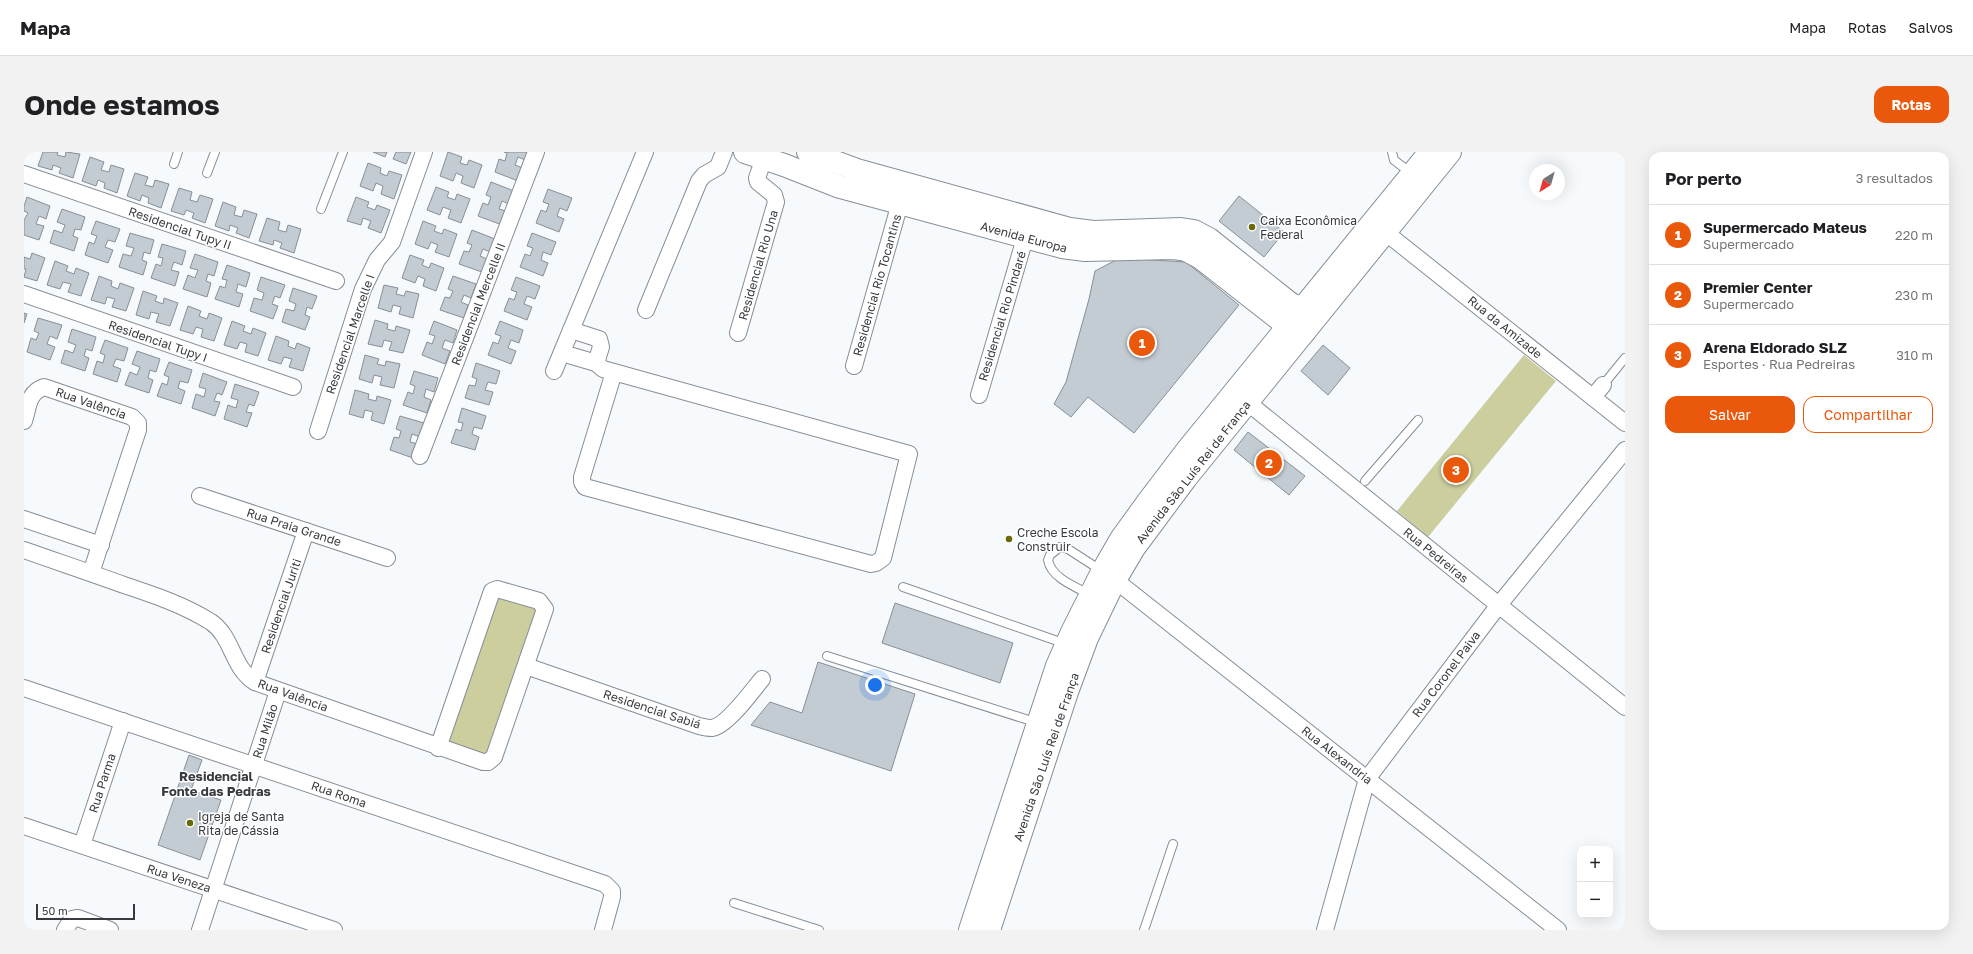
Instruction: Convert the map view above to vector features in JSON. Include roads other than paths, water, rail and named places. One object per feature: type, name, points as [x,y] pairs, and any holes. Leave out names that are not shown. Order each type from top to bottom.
[{"type":"main road","name":"Avenida Europa","points":[[808,152],[857,170],[1070,229],[1148,239],[1180,248],[1197,255],[1297,329]]},
{"type":"main road","name":"Avenida São Luís Rei de França","points":[[970,930],[1057,666],[1090,595],[1134,548],[1158,514],[1247,402],[1297,329],[1303,307],[1430,152]]},
{"type":"main road","name":"Avenida São Luís Rei de França","points":[[989,930],[1067,692],[1121,539],[1160,486],[1297,329],[1385,232],[1450,152]]},
{"type":"main road","name":"Avenida Europa","points":[[754,155],[831,184],[1073,250],[1148,239],[1181,229],[1199,233],[1209,239],[1292,305],[1303,307]]},
{"type":"street","name":"Residencial Marcelle I","points":[[318,430],[363,289],[377,260],[392,242],[424,152]]},
{"type":"street","name":"Residencial Mercelle II","points":[[420,456],[536,152]]},
{"type":"street","points":[[554,371],[644,152]]},
{"type":"street","points":[[646,310],[699,181],[704,175],[718,167],[724,152]]},
{"type":"street","name":"Residencial Rio Una","points":[[738,333],[776,202],[774,195],[758,182],[754,155]]},
{"type":"street","name":"Residencial Tupy II","points":[[24,174],[336,281]]},
{"type":"street","name":"Residencial Rio Tocantins","points":[[854,366],[900,203]]},
{"type":"street","name":"Rua da Amizade","points":[[1385,232],[1598,391],[1625,423]]},
{"type":"street","name":"Residencial Rio Pindaré","points":[[979,395],[1025,238]]},
{"type":"street","name":"Residencial Tupy I","points":[[24,294],[293,387]]},
{"type":"street","points":[[571,330],[599,339],[601,347],[596,363]]},
{"type":"street","points":[[562,353],[596,363],[602,369],[614,372],[909,454],[883,558],[876,563],[870,564],[585,487],[582,482],[582,477],[614,372]]},
{"type":"street","name":"Rua Valência","points":[[24,420],[32,395],[36,390],[44,387],[132,417],[138,423],[135,439],[101,545]]},
{"type":"street","name":"Rua Pedreiras","points":[[1247,402],[1361,486],[1498,606],[1625,707]]},
{"type":"street","name":"Rua Coronel Paiva","points":[[1325,930],[1367,779],[1498,606],[1625,450]]},
{"type":"street","name":"Rua Praia Grande","points":[[200,496],[387,558]]},
{"type":"street","points":[[24,519],[101,545],[91,574]]},
{"type":"street","name":"Residencial Juriti","points":[[255,682],[306,531]]},
{"type":"street","name":"Rua Valência","points":[[24,550],[179,604],[211,622],[222,631],[229,641],[242,671],[255,682],[478,761],[488,762],[494,757],[526,666]]},
{"type":"street","name":"Rua Alexandria","points":[[1109,576],[1558,930]]},
{"type":"street","points":[[438,748],[492,591],[497,589],[539,600],[543,604],[545,609],[526,666]]},
{"type":"street","name":"Residencial Sabiá","points":[[526,666],[699,726],[712,728],[720,724],[729,716],[762,679]]},
{"type":"street","name":"Rua Roma","points":[[24,688],[605,884],[612,891],[612,897],[603,930]]},
{"type":"street","name":"Rua Milão","points":[[200,930],[278,691]]},
{"type":"street","name":"Rua Parma","points":[[82,846],[123,721]]},
{"type":"street","name":"Rua Veneza","points":[[24,826],[334,930]]},
{"type":"street","points":[[65,930],[72,919],[78,918],[110,930]]},
{"type":"lane","points":[[174,164],[178,152]]},
{"type":"lane","points":[[207,174],[215,152]]},
{"type":"lane","points":[[321,209],[343,152]]},
{"type":"lane","points":[[1392,152],[1394,160],[1412,174]]},
{"type":"lane","points":[[1598,391],[1625,358]]},
{"type":"lane","points":[[1361,486],[1418,420]]},
{"type":"lane","points":[[1090,595],[1058,576],[1052,570],[1048,560],[1050,555],[1060,547],[1068,549],[1109,576]]},
{"type":"lane","points":[[903,587],[1066,644]]},
{"type":"lane","points":[[827,656],[1039,723]]},
{"type":"lane","points":[[1144,930],[1173,844]]},
{"type":"lane","points":[[734,903],[819,930]]},
{"type":"place","name":"Caixa Econômica Federal","points":[[1252,227]]},
{"type":"place","name":"Supermercado Mateus","points":[[1142,343]]},
{"type":"place","name":"Premier Center","points":[[1269,463]]},
{"type":"place","name":"Arena Eldorado SLZ","points":[[1456,470]]},
{"type":"place","name":"Creche Escola Construir","points":[[1009,539]]},
{"type":"place","name":"Igreja de Santa Rita de Cássia","points":[[190,823]]},
{"type":"district","name":"Residencial Fonte das Pedras","points":[[216,784]]}]
